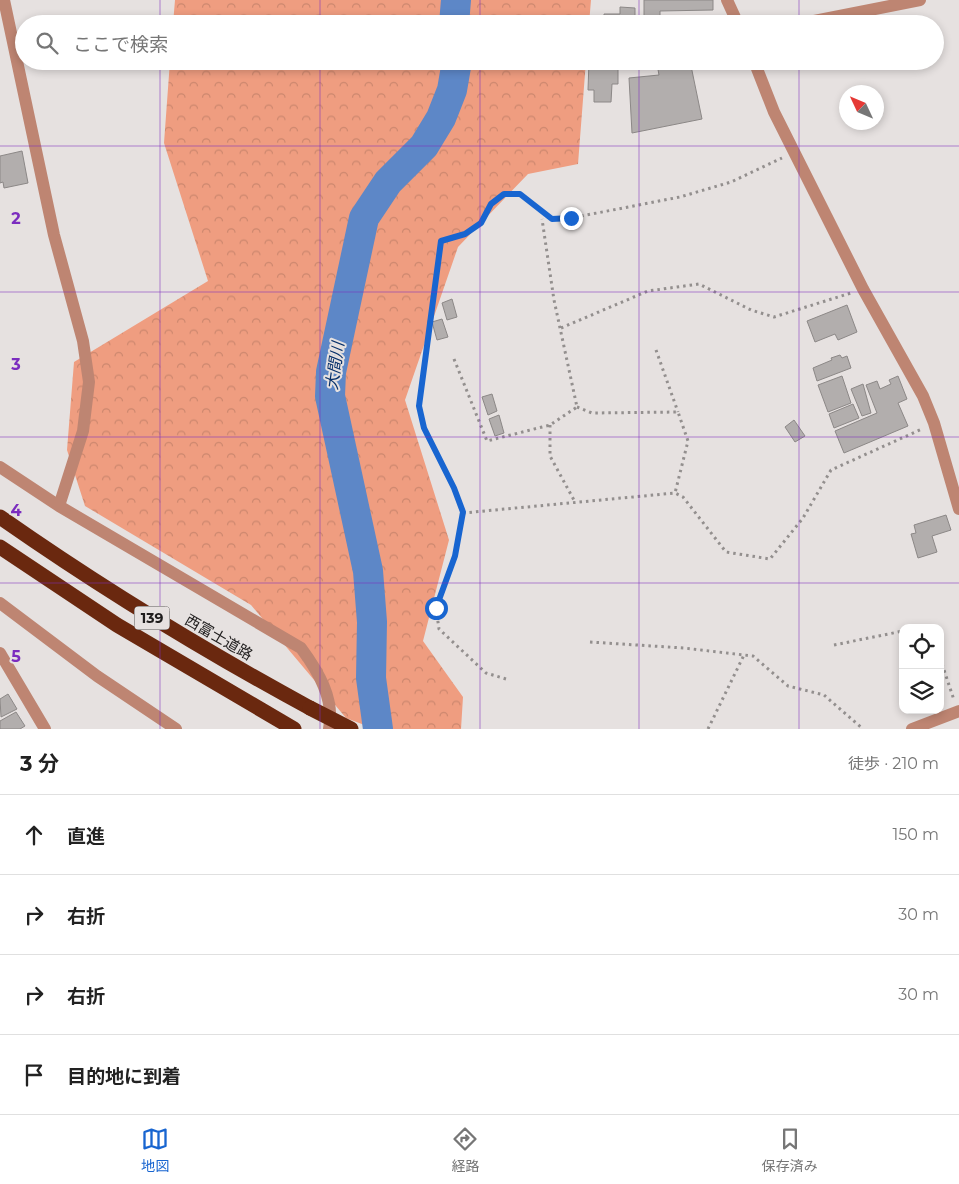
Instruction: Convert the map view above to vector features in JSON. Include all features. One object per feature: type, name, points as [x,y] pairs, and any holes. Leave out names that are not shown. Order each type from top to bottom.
[{"type":"highway","name":"西富士道路","points":[[0,517],[132,606],[231,665],[351,729]]},
{"type":"highway","name":"139","points":[[0,547],[117,625],[294,729]]},
{"type":"street","points":[[4,0],[15,52]]},
{"type":"street","points":[[727,0],[734,15]]},
{"type":"street","points":[[844,15],[920,0]]},
{"type":"street","points":[[19,70],[54,235],[83,341],[89,382],[83,431],[59,506]]},
{"type":"street","points":[[758,70],[774,112],[863,289],[922,396],[934,423],[959,510]]},
{"type":"street","points":[[0,467],[59,506],[301,648],[314,666],[325,688],[331,720],[329,729]]},
{"type":"street","points":[[0,603],[97,676],[176,729]]},
{"type":"street","points":[[0,653],[45,729]]},
{"type":"street","points":[[912,729],[959,711]]},
{"type":"path","points":[[506,678],[486,673],[438,628],[436,608],[455,556],[463,512],[454,488],[424,428],[419,406],[441,241],[465,234],[481,223],[491,204],[504,194],[520,194],[552,219],[571,218],[680,197],[731,182],[794,152]]},
{"type":"path","points":[[542,219],[554,300],[577,407]]},
{"type":"path","points":[[561,328],[648,291],[699,284],[751,310],[774,317],[863,289]]},
{"type":"path","points":[[656,350],[688,441],[675,493]]},
{"type":"path","points":[[454,359],[487,441],[550,425],[577,407]]},
{"type":"path","points":[[577,407],[592,413],[678,412]]},
{"type":"path","points":[[463,512],[675,493],[683,497],[726,552],[770,559],[803,518],[831,470],[934,423]]},
{"type":"path","points":[[550,425],[550,456],[575,502]]},
{"type":"path","points":[[834,645],[899,632]]},
{"type":"path","points":[[590,642],[684,648],[753,656],[788,686],[824,695],[863,729]]},
{"type":"path","points":[[708,729],[744,655]]},
{"type":"path","points":[[944,669],[959,711]]},
{"type":"green space","points":[[175,0],[591,0],[590,15],[174,15]]},
{"type":"green space","points":[[169,70],[585,70],[578,164],[528,174],[458,247],[405,400],[449,540],[423,641],[463,697],[461,729],[375,729],[346,718],[251,605],[85,506],[67,450],[74,362],[208,281],[164,143]]},
{"type":"building","points":[[644,0],[713,0],[713,10],[660,11],[660,15],[644,15]]},
{"type":"building","points":[[620,7],[635,8],[635,15],[604,15],[620,14]]},
{"type":"building","points":[[589,70],[618,70],[618,84],[612,84],[611,102],[594,102],[594,90],[588,90]]},
{"type":"building","points":[[658,70],[692,70],[702,119],[632,133],[629,78],[659,75]]},
{"type":"building","points":[[22,151],[28,183],[4,188],[3,182],[0,183],[0,156]]},
{"type":"building","points":[[452,299],[457,317],[447,320],[442,303]]},
{"type":"building","points":[[847,305],[857,332],[838,340],[835,334],[815,342],[807,321]]},
{"type":"building","points":[[442,319],[448,337],[437,340],[432,322]]},
{"type":"building","points":[[840,355],[842,358],[847,356],[851,368],[817,381],[813,368]]},
{"type":"building","points":[[842,376],[851,403],[828,412],[818,385]]},
{"type":"building","points":[[898,376],[907,399],[898,403],[908,426],[844,453],[835,431],[877,413],[866,385],[877,381],[880,389],[891,384],[889,380]]},
{"type":"building","points":[[863,384],[871,413],[862,416],[851,389]]},
{"type":"building","points":[[492,394],[497,411],[488,415],[482,397]]},
{"type":"building","points":[[853,404],[859,418],[834,428],[829,414]]},
{"type":"building","points":[[499,415],[504,433],[495,436],[489,419]]},
{"type":"building","points":[[794,420],[805,436],[795,442],[785,427]]},
{"type":"building","points":[[946,515],[951,530],[932,536],[937,552],[918,558],[911,534],[916,533],[914,525]]},
{"type":"building","points":[[8,694],[17,709],[1,717],[0,699]]},
{"type":"building","points":[[16,712],[25,726],[20,729],[0,729],[0,721]]},
{"type":"waterway","name":"大間川","points":[[455,15],[456,0]]},
{"type":"waterway","name":"大間川","points":[[378,729],[371,678],[372,622],[368,571],[330,396],[331,372],[364,218],[388,182],[424,146],[441,118],[452,90],[455,70]]},
{"type":"route","points":[[436,608],[455,556],[463,512],[454,488],[424,428],[419,406],[441,241],[465,234],[481,223],[491,204],[504,194],[520,194],[552,219],[571,218]]}]
